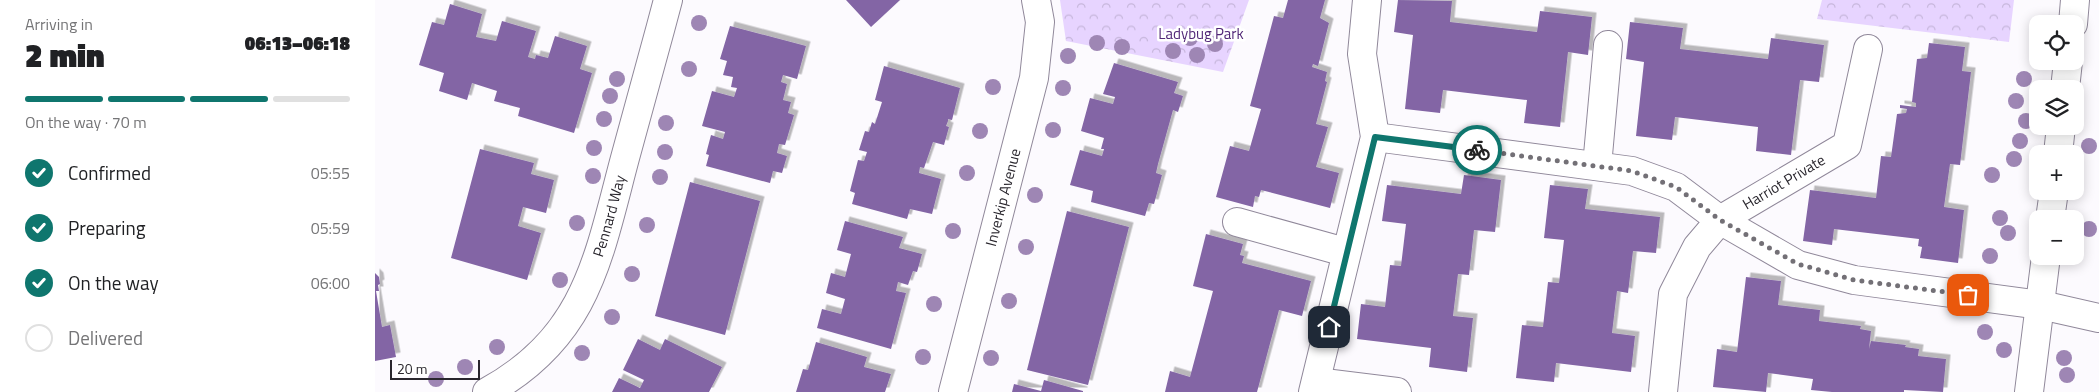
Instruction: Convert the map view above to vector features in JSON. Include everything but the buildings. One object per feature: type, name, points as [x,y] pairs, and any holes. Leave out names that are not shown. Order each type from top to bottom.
[{"type":"street","name":"Inverkip Avenue","points":[[953,392],[1034,78],[1040,22],[1036,0]]},
{"type":"street","points":[[1367,0],[1363,54],[1375,137],[1345,252],[1315,387],[1397,392]]},
{"type":"street","points":[[2074,15],[2075,0]]},
{"type":"street","name":"Pennard Way","points":[[487,392],[513,377],[540,353],[566,325],[592,275],[663,1]]},
{"type":"street","points":[[1597,166],[1608,45]]},
{"type":"street","name":"Harriot Private","points":[[1663,392],[1673,294],[1697,246],[1720,220],[1847,145],[1868,49]]},
{"type":"street","points":[[1375,137],[1632,171],[1676,187],[1720,220],[1798,264],[1854,280],[2041,305],[2099,318]]},
{"type":"street","points":[[1237,222],[1345,252]]},
{"type":"street","points":[[2029,392],[2045,265]]},
{"type":"green space","name":"Ladybug Park","points":[[1060,0],[1249,0],[1223,72],[1066,41]]},
{"type":"green space","points":[[1822,0],[2014,0],[2009,42],[1817,19]]},
{"type":"way so far","points":[[1477,150],[1632,171],[1676,187],[1720,220],[1798,264],[1854,280],[1968,295]]},
{"type":"route","points":[[1329,327],[1345,252],[1375,137],[1477,150]]}]
